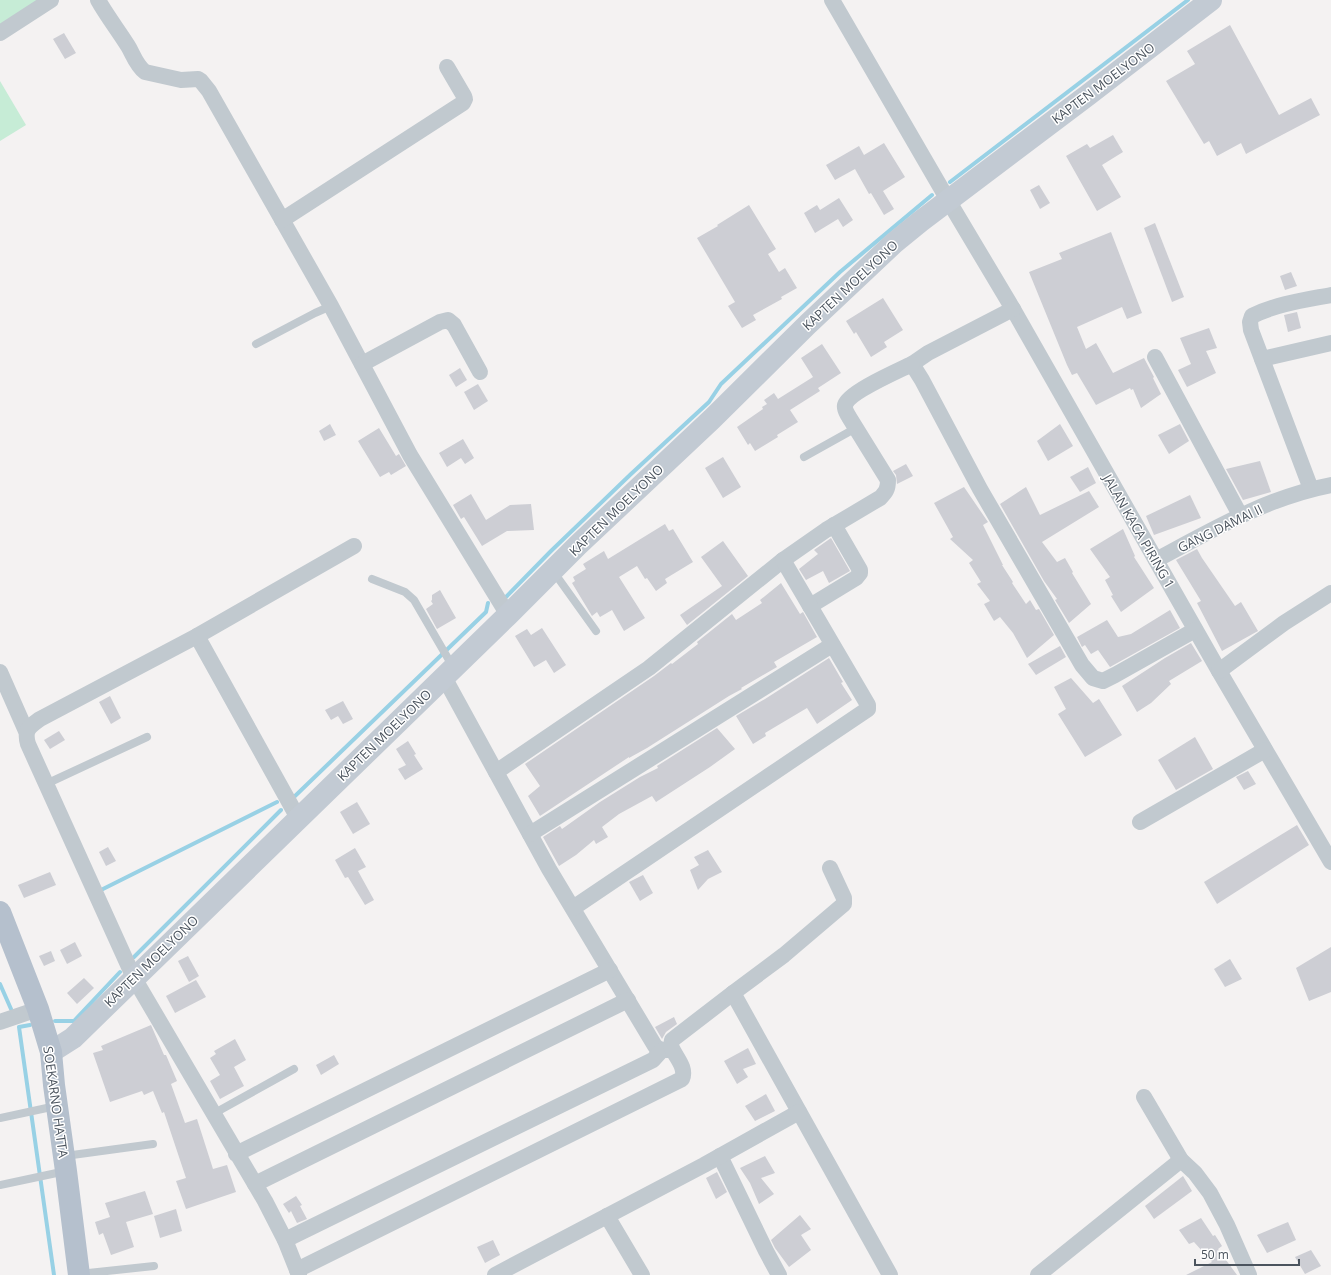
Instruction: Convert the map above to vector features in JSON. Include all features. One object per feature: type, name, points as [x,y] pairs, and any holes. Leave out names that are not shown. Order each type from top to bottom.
[{"type":"main road","name":"SOEKARNO HATTA","points":[[0,912],[38,1009],[50,1052],[79,1274]]},
{"type":"street","points":[[0,33],[51,0]]},
{"type":"street","points":[[98,0],[141,69],[145,72],[170,79],[198,79],[201,80],[209,91],[331,306],[410,456],[508,615]]},
{"type":"street","name":"JALAN KACA PIRING 1","points":[[832,0],[1013,309],[1218,671],[1331,862]]},
{"type":"street","name":"KAPTEN MOELYONO","points":[[50,1052],[73,1038],[552,571],[871,265],[921,220],[1088,95],[1211,0]]},
{"type":"street","points":[[282,220],[464,103],[464,96],[447,67]]},
{"type":"street","points":[[1311,489],[1251,330],[1250,322],[1252,316],[1258,313],[1293,303],[1331,295]]},
{"type":"street","points":[[496,772],[649,668],[783,560],[834,525],[886,493],[888,480],[845,409],[850,398],[869,386],[912,364],[928,353],[1013,309]]},
{"type":"street","points":[[362,364],[440,322],[448,320],[454,325],[480,372]]},
{"type":"street","points":[[1262,359],[1331,343]]},
{"type":"street","points":[[1155,357],[1240,515]]},
{"type":"street","points":[[912,364],[980,489],[1082,665],[1093,678],[1103,681],[1195,630]]},
{"type":"street","name":"GANG DAMAI II","points":[[1156,560],[1240,515],[1311,489],[1331,485]]},
{"type":"street","points":[[810,606],[856,578],[860,573],[860,570],[834,525]]},
{"type":"street","points":[[26,731],[40,719],[197,636],[354,546]]},
{"type":"street","points":[[573,908],[868,709],[868,705],[783,560]]},
{"type":"street","points":[[1218,671],[1284,623],[1331,593]]},
{"type":"street","points":[[197,636],[298,818]]},
{"type":"street","points":[[530,834],[832,645]]},
{"type":"street","points":[[0,672],[26,731],[28,744],[134,978],[255,1184],[285,1240],[298,1273],[679,1081],[682,1079],[684,1073],[683,1068],[667,1050],[658,1049],[655,1046],[573,908],[496,772],[449,673]]},
{"type":"street","points":[[1140,822],[1265,750]]},
{"type":"street","points":[[285,1240],[653,1060],[667,1050],[672,1040],[784,956],[844,904],[844,898],[830,868]]},
{"type":"street","points":[[236,1154],[610,970]]},
{"type":"street","points":[[733,993],[890,1275]]},
{"type":"street","points":[[255,1184],[628,1000]]},
{"type":"street","points":[[0,1022],[38,1009]]},
{"type":"street","points":[[1144,1097],[1181,1160],[1195,1173],[1210,1193],[1227,1225],[1248,1275]]},
{"type":"street","points":[[494,1275],[720,1156],[799,1112]]},
{"type":"street","points":[[720,1156],[779,1275]]},
{"type":"street","points":[[1038,1275],[1181,1160]]},
{"type":"street","points":[[607,1216],[642,1275]]},
{"type":"lane","points":[[256,344],[315,312],[331,306]]},
{"type":"lane","points":[[804,457],[856,428]]},
{"type":"lane","points":[[552,571],[596,631]]},
{"type":"lane","points":[[372,579],[405,592],[414,600],[449,673]]},
{"type":"lane","points":[[46,784],[147,737]]},
{"type":"lane","points":[[213,1114],[294,1070]]},
{"type":"lane","points":[[0,1118],[57,1106]]},
{"type":"lane","points":[[0,1185],[65,1164],[154,1144]]},
{"type":"lane","points":[[79,1274],[154,1266]]},
{"type":"green space","points":[[0,0],[40,0],[0,27]]},
{"type":"green space","points":[[0,81],[26,125],[0,141]]},
{"type":"building","points":[[1230,25],[1279,115],[1311,98],[1320,115],[1246,154],[1241,143],[1217,156],[1209,141],[1204,144],[1166,81],[1195,64],[1187,51]]},
{"type":"building","points":[[64,33],[76,53],[65,59],[53,39]]},
{"type":"building","points":[[1113,135],[1123,152],[1102,165],[1121,197],[1097,211],[1066,156],[1087,144],[1090,148]]},
{"type":"building","points":[[884,143],[905,177],[883,191],[894,209],[884,215],[871,193],[869,194],[855,169],[835,180],[826,165],[859,146],[864,155]]},
{"type":"building","points":[[1039,185],[1050,203],[1040,209],[1030,190]]},
{"type":"building","points":[[839,198],[853,220],[843,227],[838,219],[815,233],[804,213],[817,205],[820,210]]},
{"type":"building","points":[[749,205],[776,249],[768,254],[779,272],[785,268],[797,288],[781,297],[782,299],[753,315],[756,320],[742,328],[728,306],[735,302],[697,238]]},
{"type":"building","points":[[1155,223],[1184,297],[1172,302],[1144,228]]},
{"type":"building","points":[[1111,232],[1142,313],[1127,319],[1122,307],[1077,327],[1086,349],[1096,343],[1113,373],[1144,358],[1161,394],[1141,408],[1133,389],[1131,390],[1130,388],[1096,405],[1077,373],[1072,375],[1029,272],[1062,259],[1059,253]]},
{"type":"building","points":[[1291,272],[1297,286],[1285,290],[1280,276]]},
{"type":"building","points":[[883,298],[903,330],[884,342],[887,347],[871,357],[856,332],[854,334],[846,321]]},
{"type":"building","points":[[1297,312],[1301,328],[1288,332],[1284,315]]},
{"type":"building","points":[[1209,328],[1217,348],[1206,351],[1216,373],[1187,387],[1178,370],[1191,364],[1180,338]]},
{"type":"building","points":[[822,344],[841,373],[818,388],[820,391],[790,410],[798,422],[777,435],[778,437],[755,451],[750,443],[748,445],[737,427],[763,409],[762,407],[767,404],[764,400],[774,393],[778,399],[813,377],[801,358]]},
{"type":"building","points":[[460,368],[467,380],[456,387],[449,375]]},
{"type":"building","points":[[478,384],[488,401],[474,410],[464,392]]},
{"type":"building","points":[[330,424],[336,435],[324,441],[319,431]]},
{"type":"building","points":[[1060,424],[1073,446],[1048,461],[1037,441]]},
{"type":"building","points":[[1180,424],[1189,441],[1169,454],[1158,435]]},
{"type":"building","points":[[379,428],[396,456],[399,454],[406,466],[391,475],[389,472],[380,477],[358,441]]},
{"type":"building","points":[[463,439],[474,458],[465,464],[461,458],[447,467],[439,453]]},
{"type":"building","points":[[723,457],[741,487],[723,498],[705,468]]},
{"type":"building","points":[[1260,461],[1271,492],[1243,500],[1226,469]]},
{"type":"building","points":[[906,464],[913,476],[897,484],[896,475],[893,471]]},
{"type":"building","points":[[1088,467],[1096,483],[1080,492],[1070,477]]},
{"type":"building","points":[[964,487],[988,522],[983,525],[1002,565],[1013,582],[1012,583],[1026,604],[1030,600],[1036,610],[1039,609],[1054,635],[1027,658],[1013,633],[1000,617],[994,621],[984,604],[990,601],[977,584],[981,582],[969,563],[973,560],[950,539],[953,537],[934,503]]},
{"type":"building","points":[[1026,487],[1040,515],[1089,491],[1099,507],[1042,542],[1057,562],[1065,558],[1073,572],[1072,573],[1091,604],[1069,623],[1055,600],[1057,599],[1044,581],[1000,504]]},
{"type":"building","points":[[471,494],[486,520],[510,505],[531,504],[534,530],[507,531],[482,546],[464,517],[461,519],[453,505]]},
{"type":"building","points":[[1190,495],[1201,518],[1154,535],[1146,516]]},
{"type":"building","points":[[665,524],[669,531],[673,529],[693,562],[665,579],[667,583],[656,591],[647,578],[645,579],[637,566],[619,577],[645,618],[624,631],[612,610],[600,617],[597,612],[592,616],[572,583],[575,581],[573,577],[586,569],[583,564],[604,551],[608,559]]},
{"type":"building","points":[[1123,529],[1135,556],[1134,557],[1154,588],[1121,612],[1111,596],[1113,595],[1105,580],[1110,577],[1090,549]]},
{"type":"building","points":[[831,538],[850,571],[829,583],[823,571],[806,580],[799,569],[818,554],[814,550]]},
{"type":"building","points":[[723,541],[748,576],[687,625],[680,615],[722,586],[701,557]]},
{"type":"building","points":[[1197,549],[1235,606],[1241,602],[1258,631],[1222,651],[1197,603],[1201,601],[1176,560]]},
{"type":"building","points":[[781,583],[800,614],[803,612],[817,637],[774,662],[777,667],[741,688],[742,689],[647,748],[629,757],[540,816],[528,796],[540,786],[525,764],[671,663],[672,664],[698,644],[697,642],[732,614],[736,620],[762,603],[760,600]]},
{"type":"building","points":[[440,590],[456,618],[437,629],[426,609],[433,604],[431,601],[432,595]]},
{"type":"building","points":[[1170,610],[1180,628],[1110,667],[1098,650],[1091,654],[1085,645],[1082,647],[1077,637],[1107,620],[1118,637],[1131,634]]},
{"type":"building","points":[[542,628],[566,665],[554,673],[546,660],[534,667],[515,636],[527,629],[531,635]]},
{"type":"building","points":[[1191,643],[1202,661],[1169,681],[1171,684],[1151,703],[1137,712],[1122,686]]},
{"type":"building","points":[[1060,646],[1066,657],[1036,675],[1028,664]]},
{"type":"building","points":[[829,658],[843,682],[841,683],[852,700],[817,724],[807,708],[765,733],[766,736],[753,744],[736,716]]},
{"type":"building","points":[[1071,678],[1093,703],[1099,699],[1122,735],[1085,757],[1058,714],[1066,709],[1054,687]]},
{"type":"building","points":[[110,696],[121,718],[111,724],[99,702]]},
{"type":"building","points":[[343,701],[353,719],[343,724],[338,716],[331,720],[325,710]]},
{"type":"building","points":[[717,728],[735,749],[656,802],[652,796],[619,814],[602,827],[608,837],[596,844],[594,840],[576,855],[559,866],[543,837],[560,826],[562,829],[600,802],[640,777],[658,768],[657,766]]},
{"type":"building","points":[[59,731],[65,740],[50,749],[44,740]]},
{"type":"building","points":[[1195,737],[1213,769],[1176,790],[1158,760]]},
{"type":"building","points":[[408,741],[416,754],[414,755],[423,769],[405,780],[398,769],[406,765],[396,749]]},
{"type":"building","points":[[1248,771],[1256,784],[1244,790],[1236,777]]},
{"type":"building","points":[[357,802],[370,824],[353,834],[340,812]]},
{"type":"building","points":[[1297,825],[1309,845],[1217,904],[1204,882]]},
{"type":"building","points":[[108,847],[116,861],[106,866],[99,852]]},
{"type":"building","points":[[355,848],[366,867],[358,871],[374,900],[365,905],[348,877],[345,878],[335,860]]},
{"type":"building","points":[[708,850],[722,872],[708,879],[698,890],[690,870],[699,865],[694,857]]},
{"type":"building","points":[[50,872],[56,885],[24,898],[18,885]]},
{"type":"building","points":[[643,875],[653,893],[640,901],[629,882]]},
{"type":"building","points":[[75,942],[82,956],[67,964],[60,950]]},
{"type":"building","points":[[1331,947],[1331,992],[1309,1001],[1296,968]]},
{"type":"building","points":[[51,951],[55,961],[44,966],[39,956]]},
{"type":"building","points":[[188,956],[199,976],[189,982],[178,961]]},
{"type":"building","points":[[1230,959],[1242,979],[1225,987],[1214,969]]},
{"type":"building","points":[[84,978],[94,988],[77,1004],[67,993]]},
{"type":"building","points":[[196,980],[206,997],[175,1013],[166,996]]},
{"type":"building","points":[[674,1017],[677,1024],[666,1032],[662,1039],[655,1027]]},
{"type":"building","points":[[151,1025],[177,1081],[171,1084],[185,1123],[197,1119],[213,1169],[227,1165],[236,1192],[186,1209],[176,1181],[186,1178],[164,1112],[162,1113],[153,1091],[144,1095],[142,1091],[110,1102],[93,1053],[103,1050],[101,1046]]},
{"type":"building","points":[[235,1039],[246,1060],[234,1067],[244,1086],[220,1099],[210,1081],[220,1075],[210,1058],[216,1054],[214,1051]]},
{"type":"building","points":[[748,1048],[756,1064],[743,1069],[748,1077],[737,1084],[724,1061]]},
{"type":"building","points":[[334,1055],[339,1064],[321,1075],[316,1065]]},
{"type":"building","points":[[766,1094],[775,1111],[755,1121],[745,1106]]},
{"type":"building","points":[[765,1156],[775,1173],[761,1178],[774,1194],[759,1204],[750,1183],[740,1168]]},
{"type":"building","points":[[717,1172],[727,1192],[716,1199],[706,1178]]},
{"type":"building","points":[[1183,1176],[1192,1191],[1154,1219],[1145,1206]]},
{"type":"building","points":[[145,1191],[153,1214],[126,1222],[134,1247],[111,1255],[103,1233],[99,1235],[95,1222],[110,1217],[105,1203]]},
{"type":"building","points":[[296,1196],[302,1205],[300,1206],[307,1219],[297,1223],[291,1211],[289,1213],[283,1204]]},
{"type":"building","points":[[176,1209],[182,1231],[160,1238],[154,1216]]},
{"type":"building","points":[[800,1215],[811,1229],[801,1235],[811,1250],[789,1267],[771,1240]]},
{"type":"building","points":[[1201,1218],[1222,1246],[1218,1249],[1237,1275],[1186,1275],[1212,1262],[1194,1242],[1189,1244],[1179,1230]]},
{"type":"building","points":[[1288,1222],[1296,1240],[1267,1253],[1257,1235]]},
{"type":"building","points":[[493,1240],[500,1255],[485,1263],[477,1247]]},
{"type":"building","points":[[1311,1250],[1321,1266],[1305,1274],[1295,1257]]},
{"type":"waterway","points":[[950,182],[1188,0]]},
{"type":"waterway","points":[[506,597],[551,551],[631,474],[709,402],[721,384],[840,272],[932,195]]},
{"type":"waterway","points":[[294,797],[486,612],[488,603]]},
{"type":"waterway","points":[[99,891],[277,802]]},
{"type":"waterway","points":[[134,957],[281,810]]},
{"type":"waterway","points":[[55,1021],[74,1021],[120,972]]},
{"type":"waterway","points":[[0,984],[11,1009]]},
{"type":"waterway","points":[[30,1025],[19,1027],[54,1275]]}]
